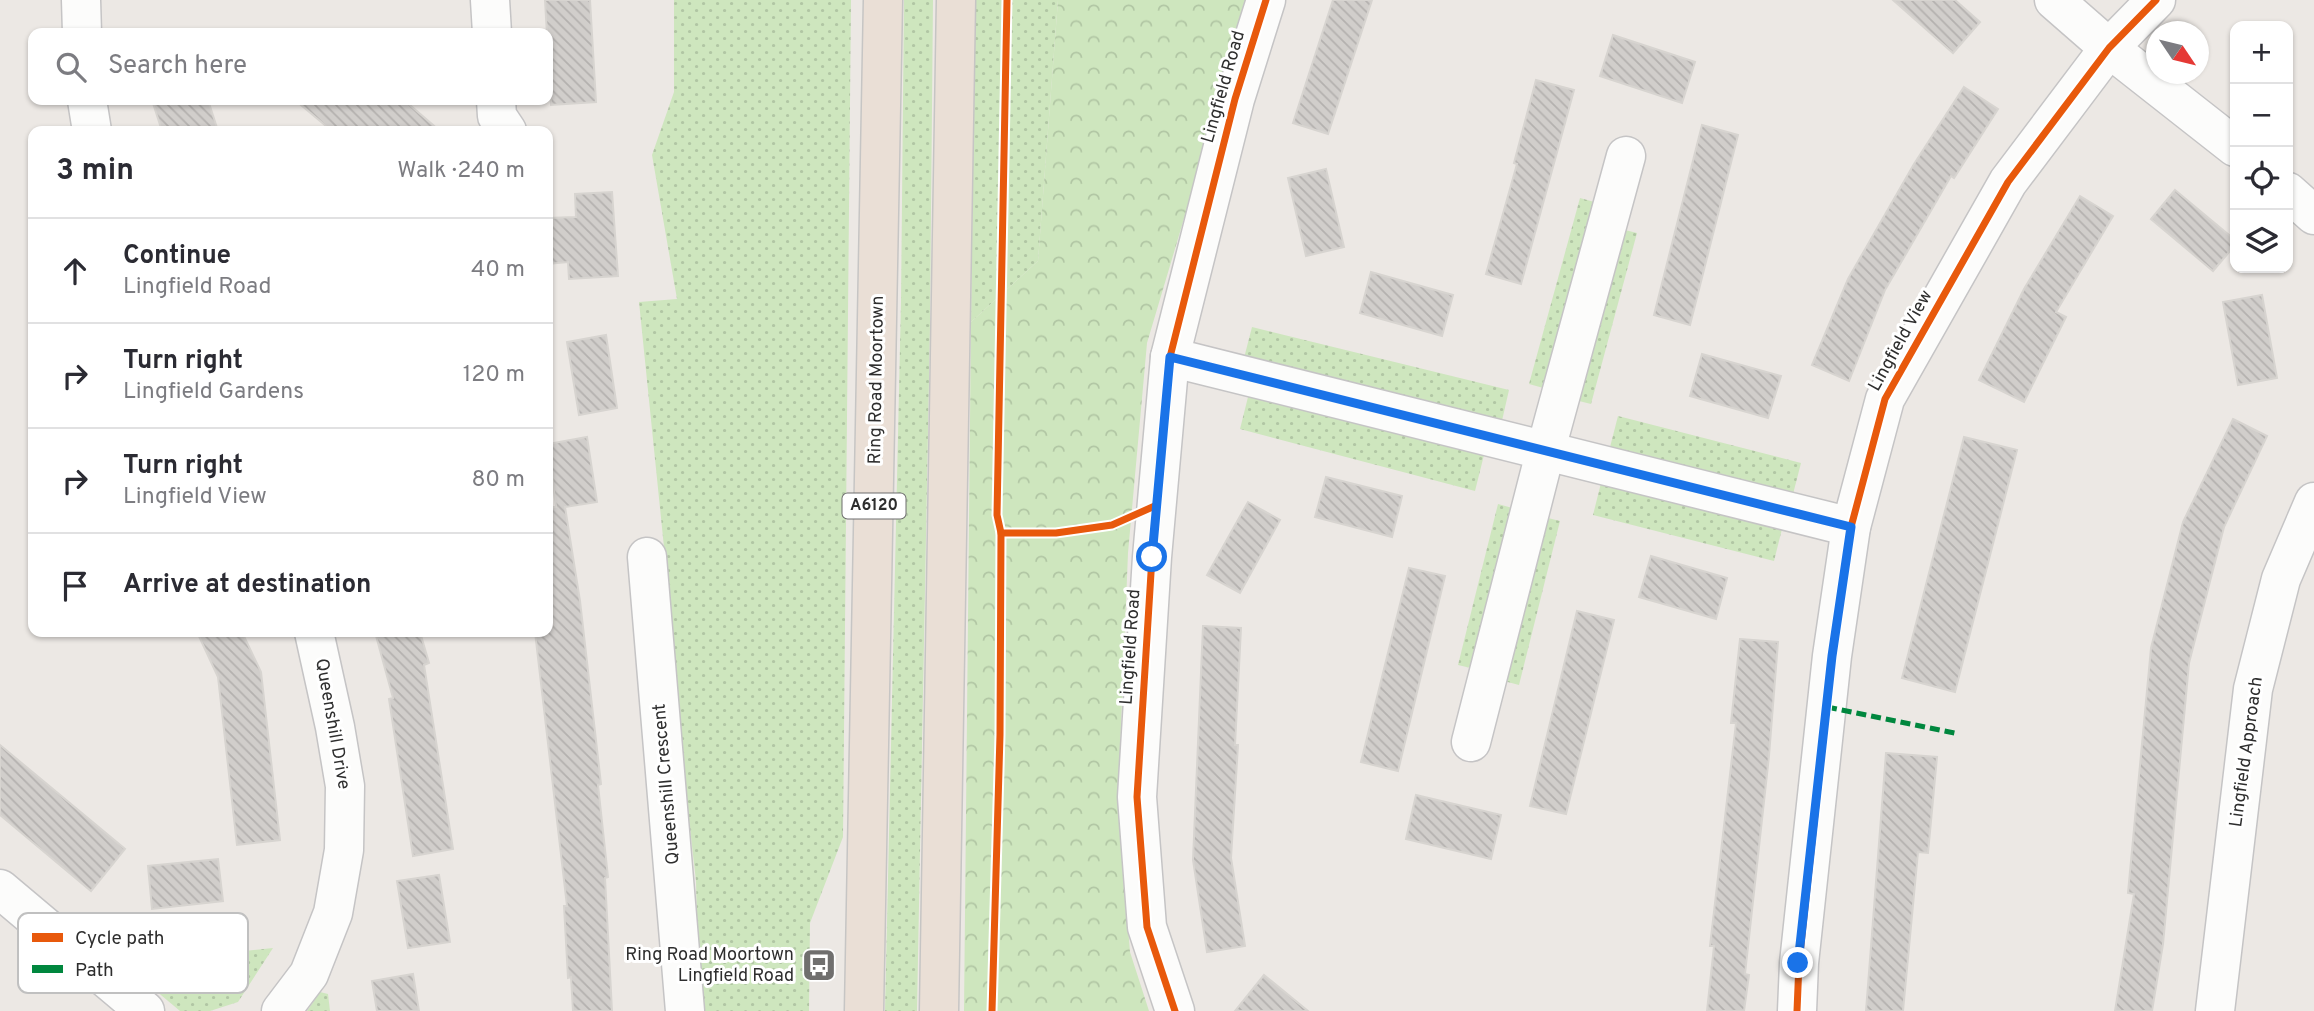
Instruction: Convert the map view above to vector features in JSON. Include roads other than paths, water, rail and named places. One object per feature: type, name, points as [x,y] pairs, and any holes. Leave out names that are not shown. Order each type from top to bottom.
[{"type":"highway","name":"Ring Road Moortown","points":[[864,1011],[883,0]]},
{"type":"highway","points":[[939,1011],[956,0]]},
{"type":"street","points":[[81,0],[82,28]]},
{"type":"street","points":[[491,0],[492,28]]},
{"type":"street","name":"Lingfield Road","points":[[1175,1011],[1147,926],[1138,797],[1152,557],[1170,357],[1235,99],[1266,0]]},
{"type":"street","points":[[2054,0],[2109,48],[2230,142]]},
{"type":"street","name":"Lingfield View","points":[[1797,1011],[1798,963],[1832,656],[1851,527],[1885,399],[2008,182],[2109,48],[2156,0]]},
{"type":"street","points":[[88,105],[91,126]]},
{"type":"street","points":[[496,105],[497,116],[504,126]]},
{"type":"street","points":[[1471,742],[1546,449],[1626,156]]},
{"type":"street","points":[[2293,196],[2314,215]]},
{"type":"street","points":[[1170,357],[1851,527]]},
{"type":"street","name":"Lingfield Approach","points":[[2215,1011],[2253,689],[2281,579],[2314,502]]},
{"type":"street","name":"Queenshill Crescent","points":[[647,557],[685,1011]]},
{"type":"street","name":"Queenshill Drive","points":[[281,1011],[309,974],[333,913],[344,849],[345,786],[315,637]]},
{"type":"street","points":[[0,889],[29,913]]},
{"type":"street","points":[[124,993],[145,1011]]},
{"type":"place","name":"Ring Road Moortown Lingfield Road","points":[[819,965]]}]
